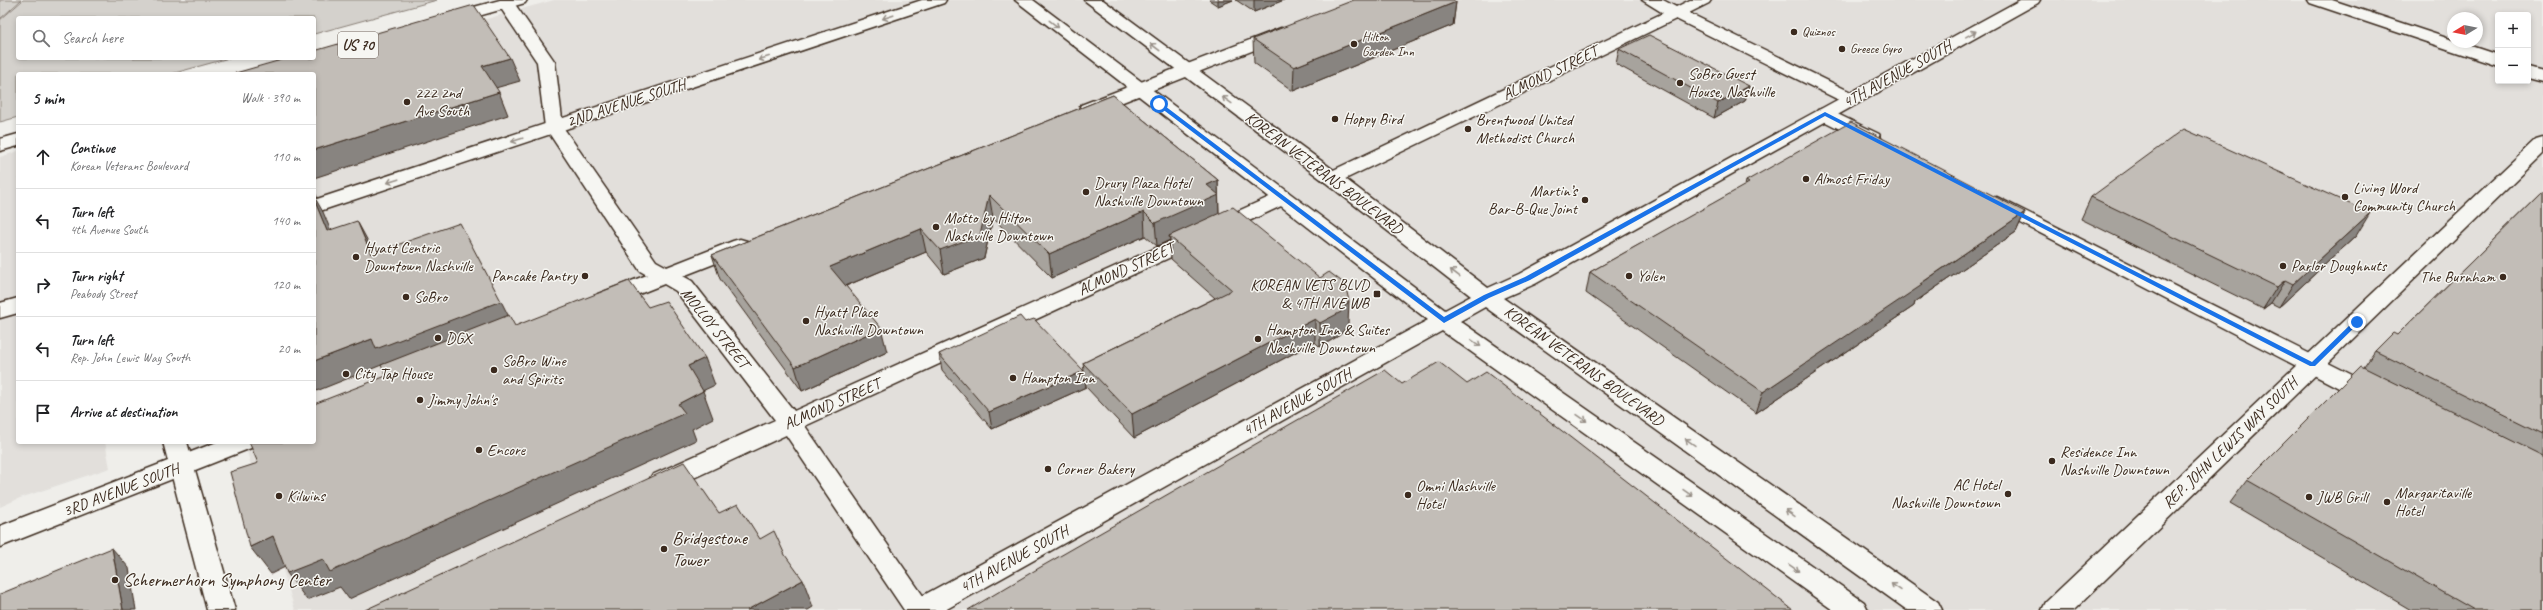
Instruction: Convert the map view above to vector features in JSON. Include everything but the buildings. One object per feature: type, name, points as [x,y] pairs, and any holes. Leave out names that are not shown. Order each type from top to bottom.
[{"type":"street","name":"2ND AVENUE SOUTH","points":[[316,206],[938,0]]},
{"type":"street","points":[[1023,0],[1138,90],[1444,320],[1854,610]]},
{"type":"street","name":"KOREAN VETERANS BOULEVARD","points":[[1092,0],[1332,178],[1486,297],[1928,610]]},
{"type":"street","points":[[1650,0],[1851,99]]},
{"type":"street","name":"ALMOND STREET","points":[[1332,178],[1703,0]]},
{"type":"street","name":"4TH AVENUE SOUTH","points":[[920,610],[1444,320],[1486,297],[1528,279],[2032,0]]},
{"type":"street","points":[[2316,0],[2495,60]]},
{"type":"street","name":"MOLLOY STREET","points":[[512,2],[546,62],[554,128],[648,266],[684,286],[790,423],[920,610]]},
{"type":"street","points":[[431,25],[512,2]]},
{"type":"street","points":[[1068,117],[1293,28]]},
{"type":"street","points":[[2531,73],[2543,77]]},
{"type":"street","points":[[1825,114],[1891,148]]},
{"type":"street","points":[[0,146],[16,141]]},
{"type":"street","name":"REP. JOHN LEWIS WAY SOUTH","points":[[2056,610],[2543,143]]},
{"type":"street","points":[[1983,195],[2393,406]]},
{"type":"street","name":"ALMOND STREET","points":[[639,492],[1283,198]]},
{"type":"street","points":[[584,308],[758,239]]},
{"type":"street","points":[[0,311],[16,306]]},
{"type":"street","name":"3RD AVENUE SOUTH","points":[[0,537],[178,454],[231,444]]},
{"type":"street","points":[[178,454],[221,610]]},
{"type":"shaded area","points":[[0,0],[21,0],[0,19]]},
{"type":"shaded area","points":[[23,0],[437,0],[316,33],[316,16],[16,16],[16,60],[222,60],[178,72],[16,72],[16,118],[0,122],[0,20]]},
{"type":"shaded area","points":[[554,0],[2543,0],[2543,610],[295,610],[245,444],[316,444],[316,72],[298,72]]},
{"type":"shaded area","points":[[16,152],[16,444],[105,444],[110,468],[20,498],[0,507],[0,157]]},
{"type":"place","name":"Quiznos","points":[[1794,32]]},
{"type":"place","name":"Hilton Garden Inn","points":[[1354,44]]},
{"type":"place","name":"Greece Gyro","points":[[1842,49]]},
{"type":"place","name":"SoBro Guest House, Nashville","points":[[1680,83]]},
{"type":"place","name":"222 2nd Ave South","points":[[407,102]]},
{"type":"place","name":"Hoppy Bird","points":[[1335,119]]},
{"type":"place","name":"Brentwood United Methodist Church","points":[[1468,129]]},
{"type":"place","name":"Almost Friday","points":[[1806,179]]},
{"type":"place","name":"Drury Plaza Hotel Nashville Downtown","points":[[1086,192]]},
{"type":"place","name":"Living Word Community Church","points":[[2345,197]]},
{"type":"place","name":"Martin’s Bar-B-Que Joint","points":[[1585,200]]},
{"type":"place","name":"Motto by Hilton Nashville Downtown","points":[[936,227]]},
{"type":"place","name":"Hyatt Centric Downtown Nashville","points":[[356,257]]},
{"type":"place","name":"Parlor Doughnuts","points":[[2283,266]]},
{"type":"place","name":"Pancake Pantry","points":[[585,276]]},
{"type":"place","name":"Yolen","points":[[1629,276]]},
{"type":"place","name":"The Burnham","points":[[2503,277]]},
{"type":"place","name":"KOREAN VETS BLVD & 4TH AVE WB","points":[[1377,294]]},
{"type":"place","name":"SoBro","points":[[406,297]]},
{"type":"place","name":"Hyatt Place Nashville Downtown","points":[[806,321]]},
{"type":"place","name":"DGX","points":[[438,338]]},
{"type":"place","name":"Hampton Inn & Suites Nashville Downtown","points":[[1258,339]]},
{"type":"place","name":"SoBro Wine and Spirits","points":[[494,370]]},
{"type":"place","name":"City Tap House","points":[[346,374]]},
{"type":"place","name":"Hampton Inn","points":[[1013,378]]},
{"type":"place","name":"Jimmy John's","points":[[420,400]]},
{"type":"place","name":"Encore","points":[[479,450]]},
{"type":"place","name":"Residence Inn Nashville Downtown","points":[[2052,461]]},
{"type":"place","name":"Corner Bakery","points":[[1048,469]]},
{"type":"place","name":"AC Hotel Nashville Downtown","points":[[2008,494]]},
{"type":"place","name":"Omni Nashville Hotel","points":[[1408,495]]},
{"type":"place","name":"Kilwins","points":[[279,496]]},
{"type":"place","name":"JWB Grill","points":[[2309,497]]},
{"type":"place","name":"Margaritaville Hotel","points":[[2387,502]]},
{"type":"place","name":"Bridgestone Tower","points":[[664,549]]},
{"type":"place","name":"Schermerhorn Symphony Center","points":[[115,580]]},
{"type":"route","points":[[1159,104],[1444,320],[1486,297],[1528,279],[1825,114],[2312,365],[2357,322]]}]
